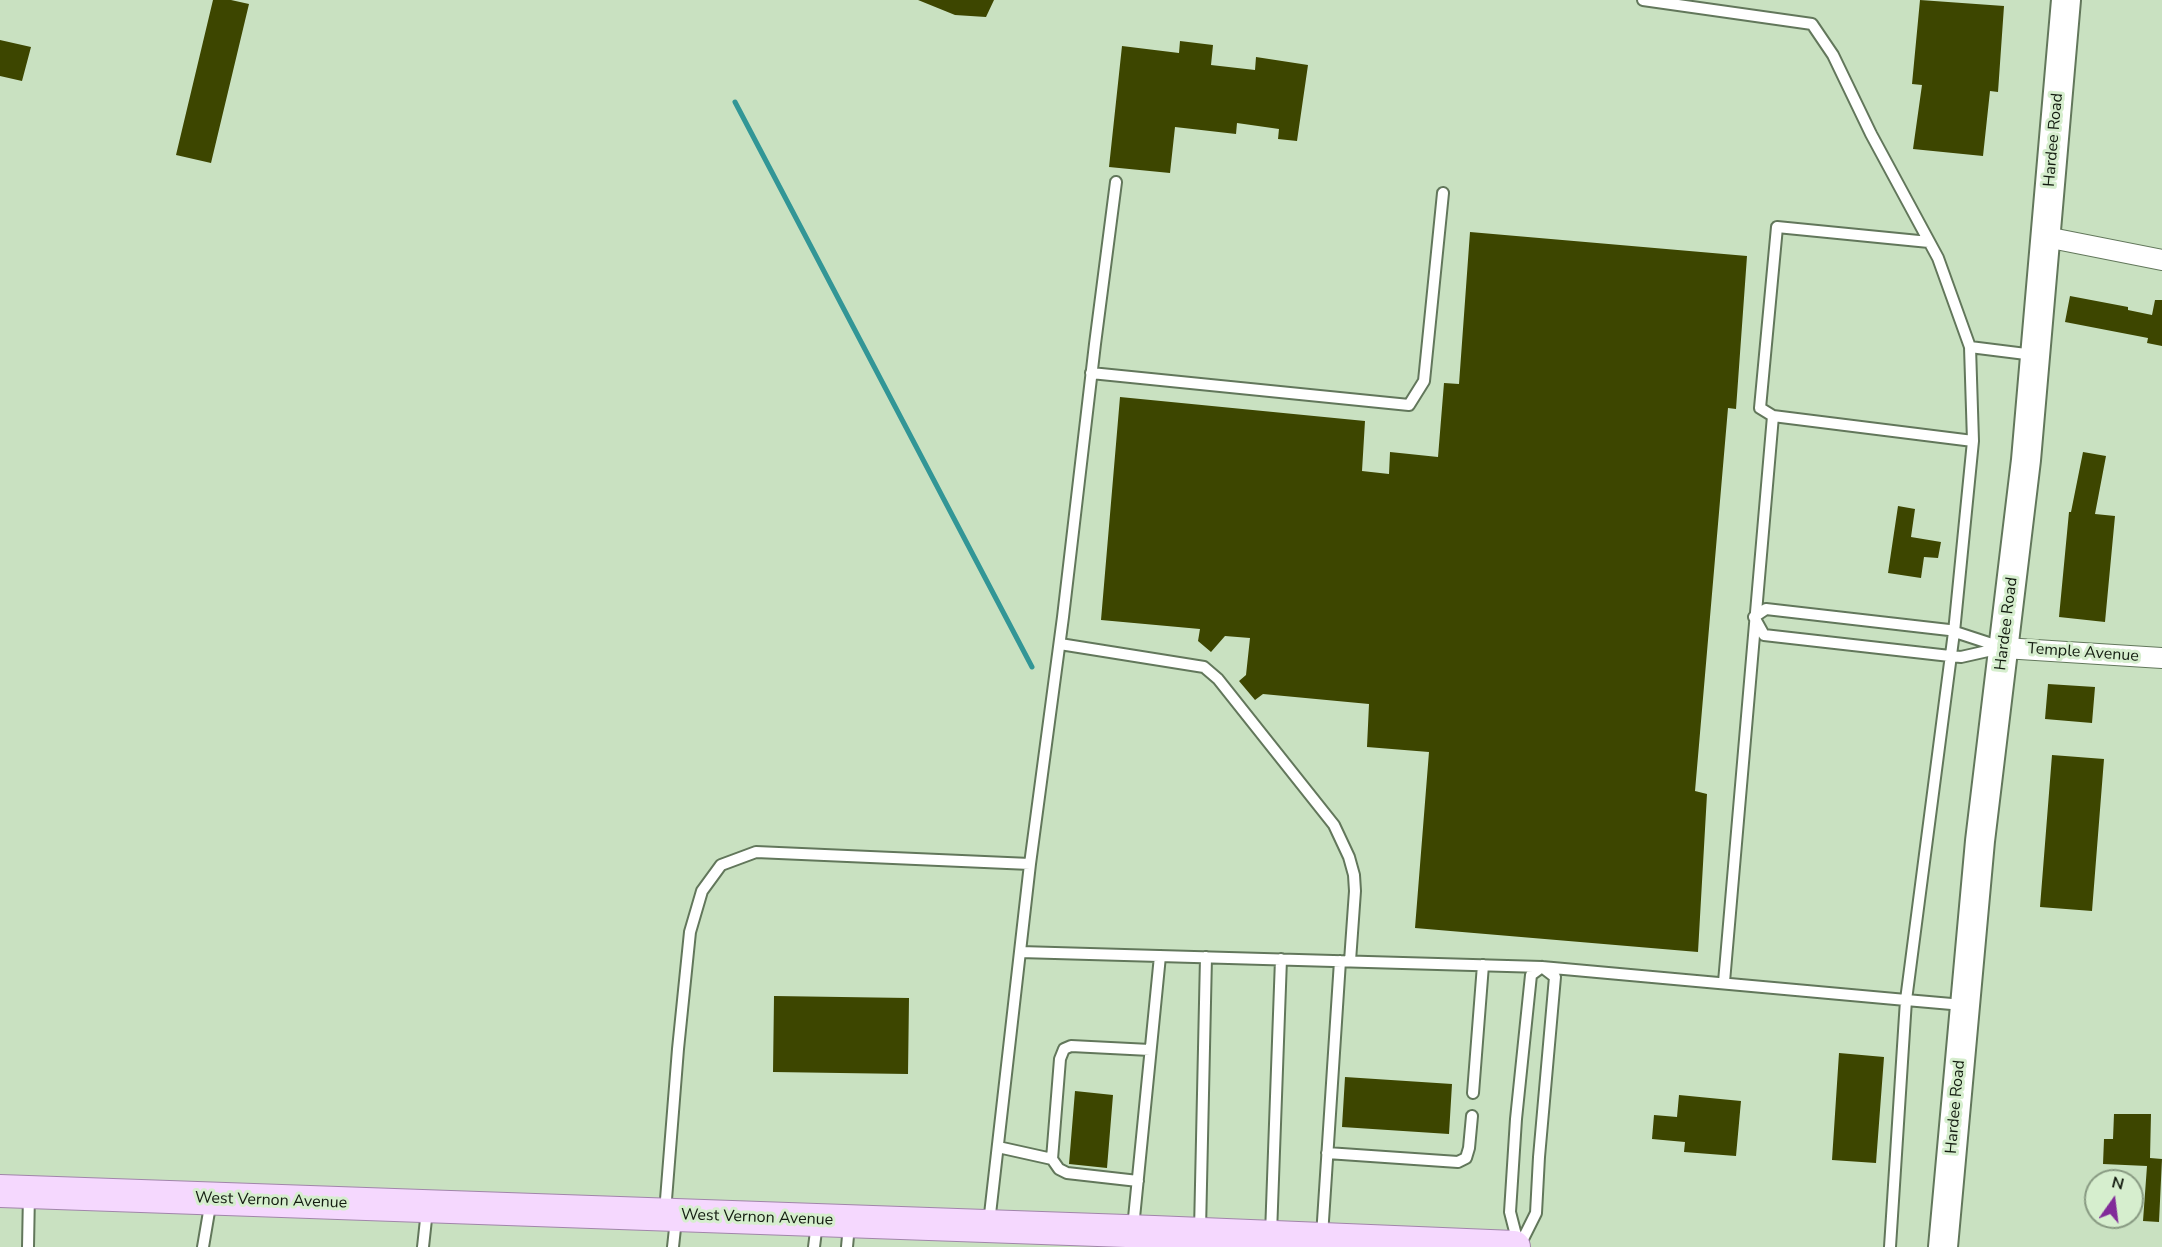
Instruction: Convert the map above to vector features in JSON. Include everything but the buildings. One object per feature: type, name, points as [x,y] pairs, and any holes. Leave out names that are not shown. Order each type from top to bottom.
[{"type":"main road","name":"West Vernon Avenue","points":[[14,1191],[670,1215],[816,1234],[989,1227],[1200,1240],[1271,1237],[1375,1244],[1514,1247]]},
{"type":"street","name":"Hardee Road","points":[[1943,1247],[1980,841],[2026,460],[2066,0]]},
{"type":"street","points":[[2046,237],[2162,261]]},
{"type":"street","name":"Temple Avenue","points":[[2004,648],[2162,658]]},
{"type":"lane","points":[[1643,0],[1812,24],[1833,55],[1871,134],[1938,258],[1970,347],[1973,441],[1954,632],[1906,1000],[1890,1247]]},
{"type":"lane","points":[[989,1227],[1030,864],[1060,644],[1116,182]]},
{"type":"lane","points":[[1092,373],[1409,405],[1424,381],[1443,194]]},
{"type":"lane","points":[[1929,243],[1777,227],[1760,408],[1773,416],[1973,441]]},
{"type":"lane","points":[[1970,347],[2035,355]]},
{"type":"lane","points":[[1724,982],[1773,416]]},
{"type":"lane","points":[[1754,616],[1766,609],[1954,632],[2004,648]]},
{"type":"lane","points":[[1754,616],[1764,635],[1961,657],[2004,648]]},
{"type":"lane","points":[[1060,644],[1204,667],[1218,679],[1334,825],[1349,857],[1355,891],[1345,961],[1322,1239]]},
{"type":"lane","points":[[673,1247],[670,1215],[678,1049],[690,932],[702,891],[721,865],[756,852],[1030,864]]},
{"type":"lane","points":[[1020,952],[1542,967],[1965,1005]]},
{"type":"lane","points":[[1146,1237],[1138,1181],[1160,956]]},
{"type":"lane","points":[[1200,1240],[1206,957]]},
{"type":"lane","points":[[1271,1237],[1281,959]]},
{"type":"lane","points":[[1473,1093],[1483,965]]},
{"type":"lane","points":[[1519,1247],[1536,1213],[1555,977],[1542,967]]},
{"type":"lane","points":[[1519,1247],[1510,1212],[1516,1119],[1531,975],[1542,967]]},
{"type":"lane","points":[[1052,1160],[1060,1059],[1064,1049],[1071,1046],[1150,1050]]},
{"type":"lane","points":[[1328,1153],[1458,1162],[1466,1158],[1472,1116]]},
{"type":"lane","points":[[998,1147],[1052,1160],[1059,1169],[1067,1173],[1138,1181]]},
{"type":"lane","points":[[14,1191],[28,1247]]},
{"type":"lane","points":[[203,1247],[212,1198]]},
{"type":"lane","points":[[423,1247],[427,1207]]},
{"type":"waterway","points":[[735,102],[1032,667]]}]
